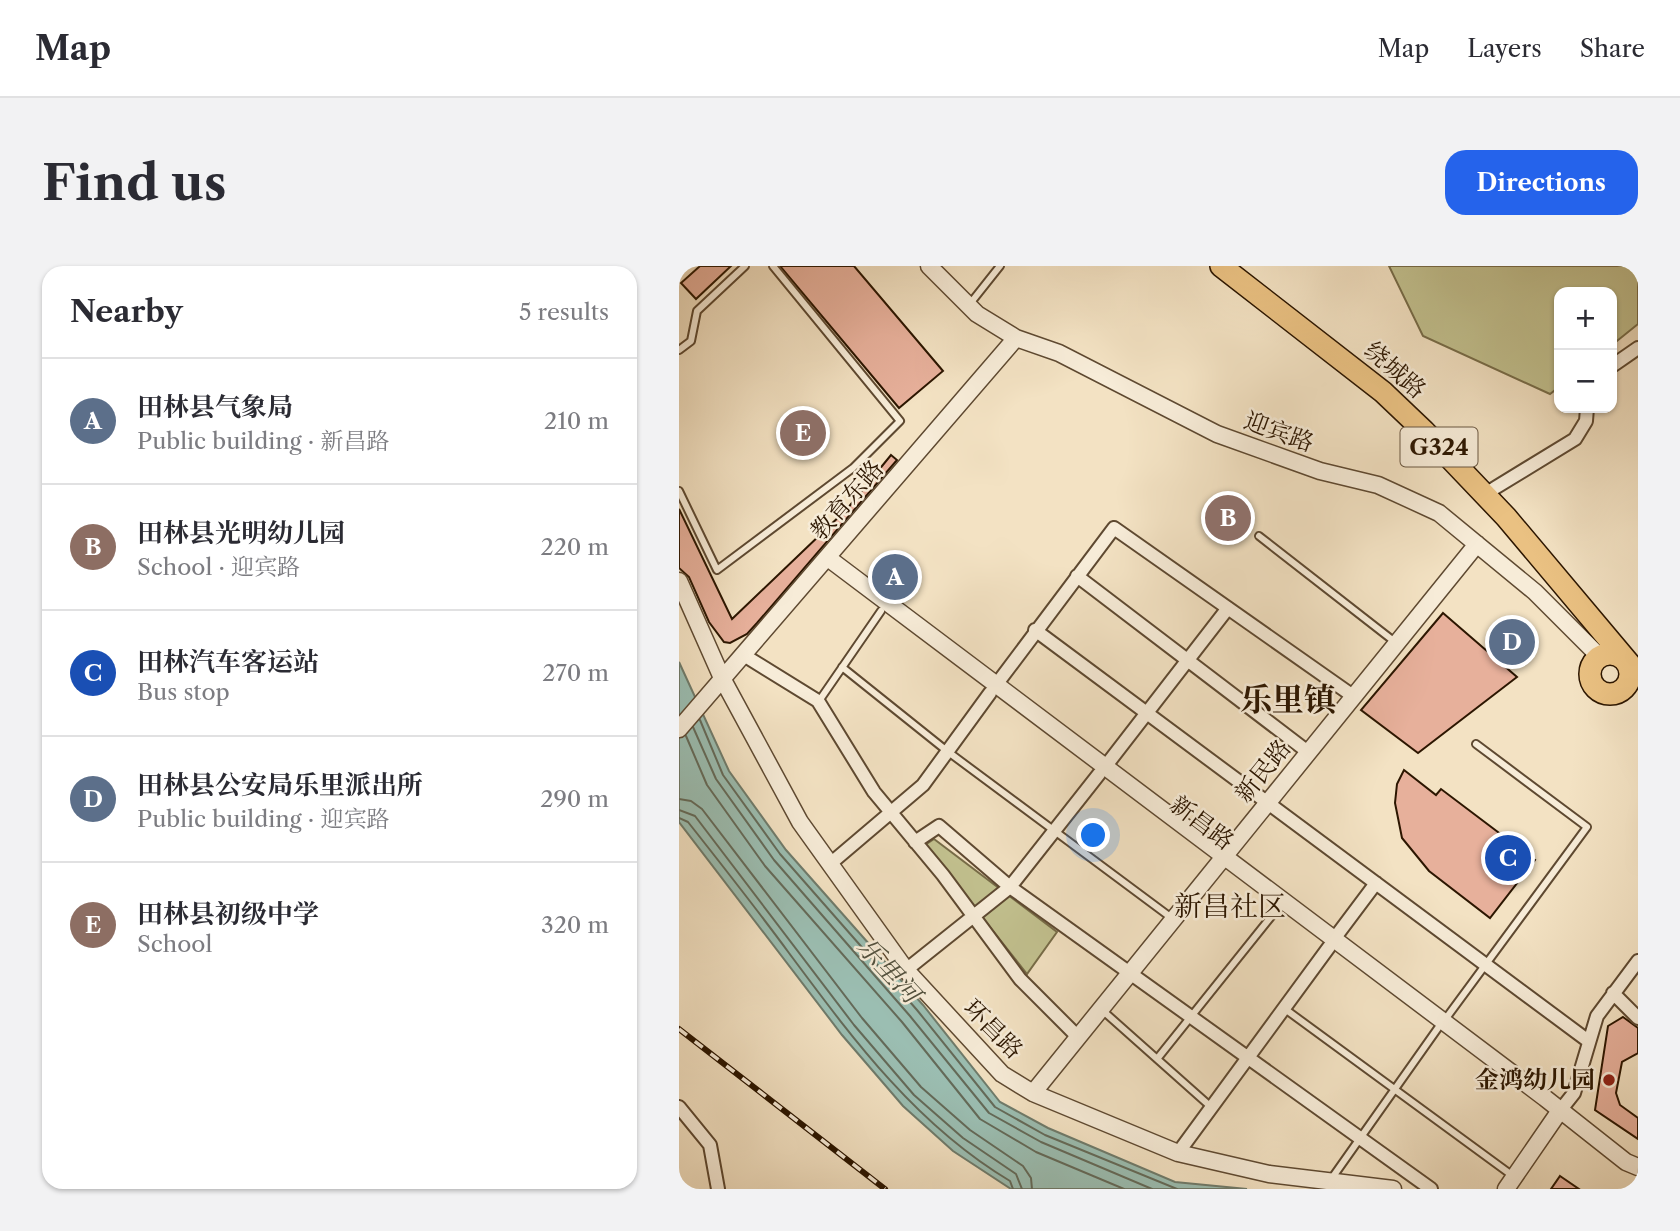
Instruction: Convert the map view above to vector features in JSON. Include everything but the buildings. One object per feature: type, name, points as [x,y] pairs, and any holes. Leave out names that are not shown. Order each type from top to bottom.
[{"type":"highway","name":"绕城路","points":[[1221,266],[1383,392],[1485,494],[1632,667]]},
{"type":"highway","points":[[1613,654],[1632,667],[1622,690],[1609,694],[1597,689],[1591,678],[1592,666],[1600,657],[1613,654]]},
{"type":"street","name":"迎宾路","points":[[929,266],[968,306],[1016,338],[1059,352],[1217,434],[1320,471],[1378,485],[1439,513],[1535,593],[1600,657]]},
{"type":"street","name":"教育东路","points":[[679,729],[1016,338]]},
{"type":"street","points":[[1617,363],[1638,348]]},
{"type":"street","points":[[1485,494],[1574,439],[1586,421],[1587,413]]},
{"type":"street","points":[[830,864],[923,785],[1035,630],[1114,527],[1353,696]]},
{"type":"street","name":"新民路","points":[[1033,1093],[1477,544]]},
{"type":"street","name":"新昌路","points":[[824,562],[881,611],[993,689]]},
{"type":"street","name":"新昌路","points":[[824,562],[1441,1025],[1541,1106],[1559,1112],[1626,1162],[1638,1167]]},
{"type":"street","points":[[1077,576],[1308,752]]},
{"type":"street","name":"环昌路","points":[[679,581],[717,684],[800,822],[905,970],[1002,1073],[1033,1093],[1178,1153],[1269,1174],[1393,1189]]},
{"type":"street","points":[[905,970],[972,914],[1010,887],[1228,608]]},
{"type":"street","points":[[1035,630],[1587,1040]]},
{"type":"street","points":[[742,654],[818,702],[874,792],[972,914],[1020,979],[1077,1036]]},
{"type":"street","points":[[915,842],[939,825],[1010,887],[1131,971],[1431,1189]]},
{"type":"street","name":"新昌路","points":[[1221,859],[1278,908],[1332,943]]},
{"type":"street","points":[[1178,1153],[1376,883]]},
{"type":"street","points":[[1511,1183],[1574,1093],[1587,1040],[1597,1016],[1638,961]]},
{"type":"street","points":[[1613,993],[1638,1018]]},
{"type":"street","points":[[679,1107],[710,1145],[718,1189]]},
{"type":"lane","points":[[679,350],[691,341],[697,311],[745,266]]},
{"type":"lane","points":[[679,491],[717,570],[853,468],[900,421],[773,266]]},
{"type":"lane","points":[[968,306],[1000,266]]},
{"type":"lane","points":[[1259,536],[1397,643]]},
{"type":"lane","points":[[818,702],[881,611]]},
{"type":"lane","points":[[842,667],[947,751],[1173,919]]},
{"type":"lane","points":[[1330,1182],[1359,1137],[1587,827],[1476,744]]},
{"type":"lane","points":[[1157,1059],[1278,908]]},
{"type":"lane","points":[[1100,1008],[1210,1106]]},
{"type":"lane","points":[[1283,1008],[1394,1089],[1511,1183]]},
{"type":"shaded area","points":[[1389,266],[1638,266],[1638,324],[1617,341],[1617,287],[1554,287],[1554,391],[1550,394],[1423,336]]},
{"type":"shaded area","points":[[934,839],[1057,932],[1027,974],[925,845]]},
{"type":"water","name":"乐里河","points":[[679,662],[729,771],[786,850],[923,1005],[1000,1102],[1048,1128],[1175,1182],[1247,1189],[1011,1189],[953,1151],[903,1106],[842,1035],[679,822]]},
{"type":"railway","points":[[679,1029],[885,1189]]},
{"type":"place","name":"田林县初级中学","points":[[803,433]]},
{"type":"place","name":"田林县光明幼儿园","points":[[1228,518]]},
{"type":"place","name":"田林县气象局","points":[[895,577]]},
{"type":"place","name":"田林县公安局乐里派出所","points":[[1512,642]]},
{"type":"place","name":"田林汽车客运站","points":[[1508,858]]},
{"type":"place","name":"金鸿幼儿园","points":[[1609,1080]]},
{"type":"district","name":"乐里镇","points":[[1288,700]]},
{"type":"district","name":"新昌社区","points":[[1230,906]]}]
